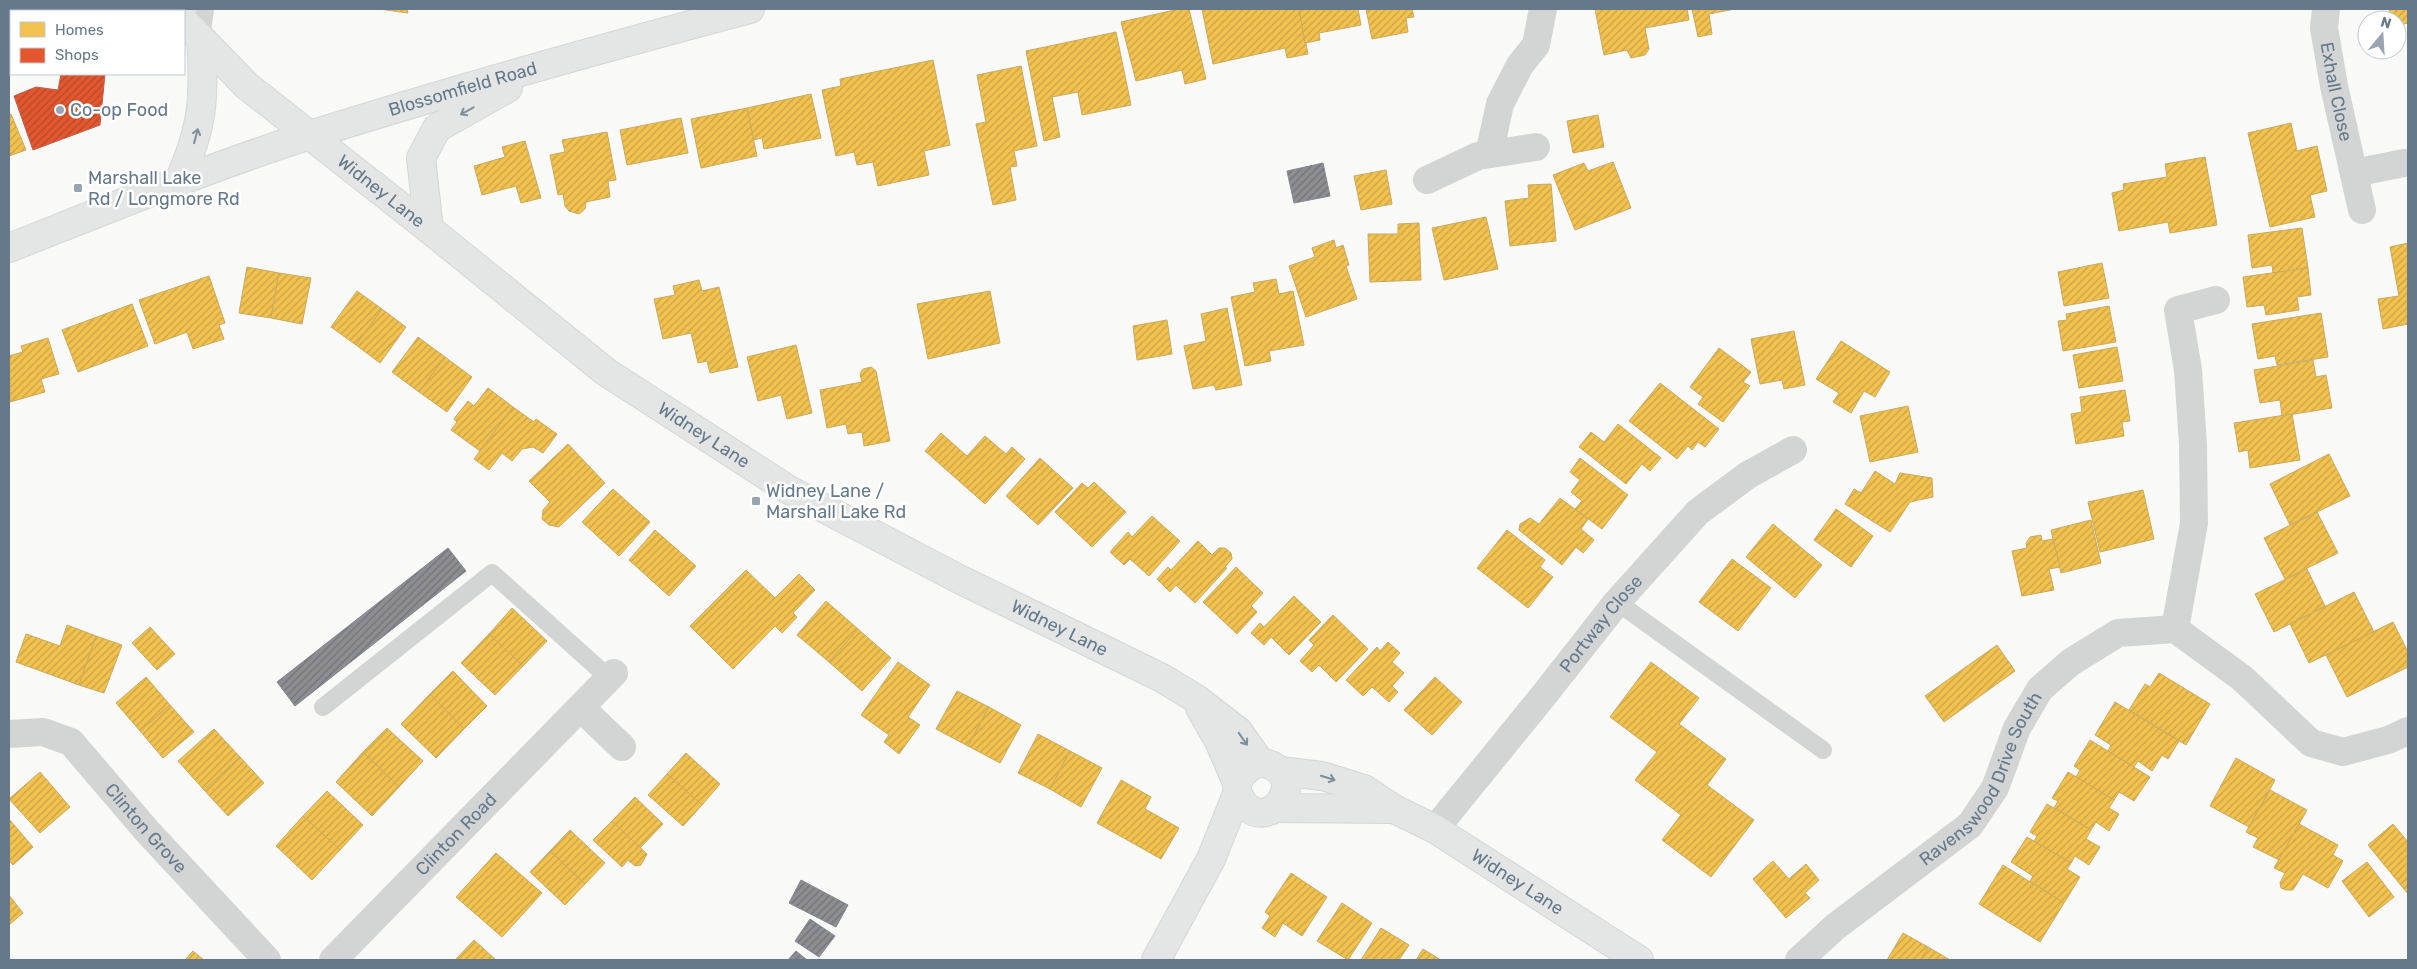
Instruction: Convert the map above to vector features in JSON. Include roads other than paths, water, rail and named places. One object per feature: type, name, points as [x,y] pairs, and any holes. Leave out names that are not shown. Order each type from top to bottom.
[{"type":"street","name":"Blossomfield Road","points":[[9,248],[179,181],[309,136],[555,62],[750,9]]},
{"type":"street","points":[[1488,154],[1500,104],[1520,65],[1536,45],[1544,9]]},
{"type":"street","name":"Exhall Close","points":[[2326,9],[2324,28],[2362,210]]},
{"type":"street","name":"Widney Lane","points":[[192,30],[247,86],[429,229],[606,372],[789,490],[959,579],[1162,678],[1195,698],[1238,731],[1270,767],[1322,776],[1364,790],[1394,809],[1435,829],[1639,960]]},
{"type":"street","points":[[179,181],[192,154],[201,120],[204,80],[192,30]]},
{"type":"street","points":[[429,229],[422,158],[437,128],[555,62]]},
{"type":"street","points":[[1427,180],[1478,156],[1536,147]]},
{"type":"street","points":[[2354,173],[2404,163]]},
{"type":"street","points":[[2216,300],[2178,310],[2188,370],[2194,523],[2175,629],[2242,678],[2311,743],[2343,752],[2388,740],[2408,731]]},
{"type":"street","name":"Portway Close","points":[[1435,829],[1617,602],[1698,512],[1748,475],[1793,450]]},
{"type":"street","name":"Ravenswood Drive South","points":[[1799,960],[1834,927],[1970,825],[1995,788],[2017,728],[2040,689],[2072,662],[2118,633],[2175,629]]},
{"type":"street","name":"Clinton Road","points":[[333,960],[612,676]]},
{"type":"street","name":"Widney Lane","points":[[1195,698],[1219,741],[1237,788]]},
{"type":"street","points":[[581,708],[622,747]]},
{"type":"street","name":"Clinton Grove","points":[[9,734],[44,732],[71,742],[147,831],[267,960]]},
{"type":"street","points":[[1156,960],[1212,858],[1246,768],[1270,767],[1285,780],[1286,792],[1272,811],[1212,858]]},
{"type":"street","points":[[1237,788],[1245,806],[1256,812],[1272,811]]},
{"type":"street","name":"Widney Lane","points":[[1272,811],[1394,809]]},
{"type":"lane","points":[[192,30],[205,9]]},
{"type":"lane","points":[[324,707],[492,573],[612,676]]},
{"type":"lane","points":[[1617,602],[1823,750]]},
{"type":"place","name":"Co-op Food","points":[[60,110]]},
{"type":"place","name":"Marshall Lake Rd / Longmore Rd","points":[[78,188]]},
{"type":"place","name":"Widney Lane / Marshall Lake Rd","points":[[756,501]]}]
